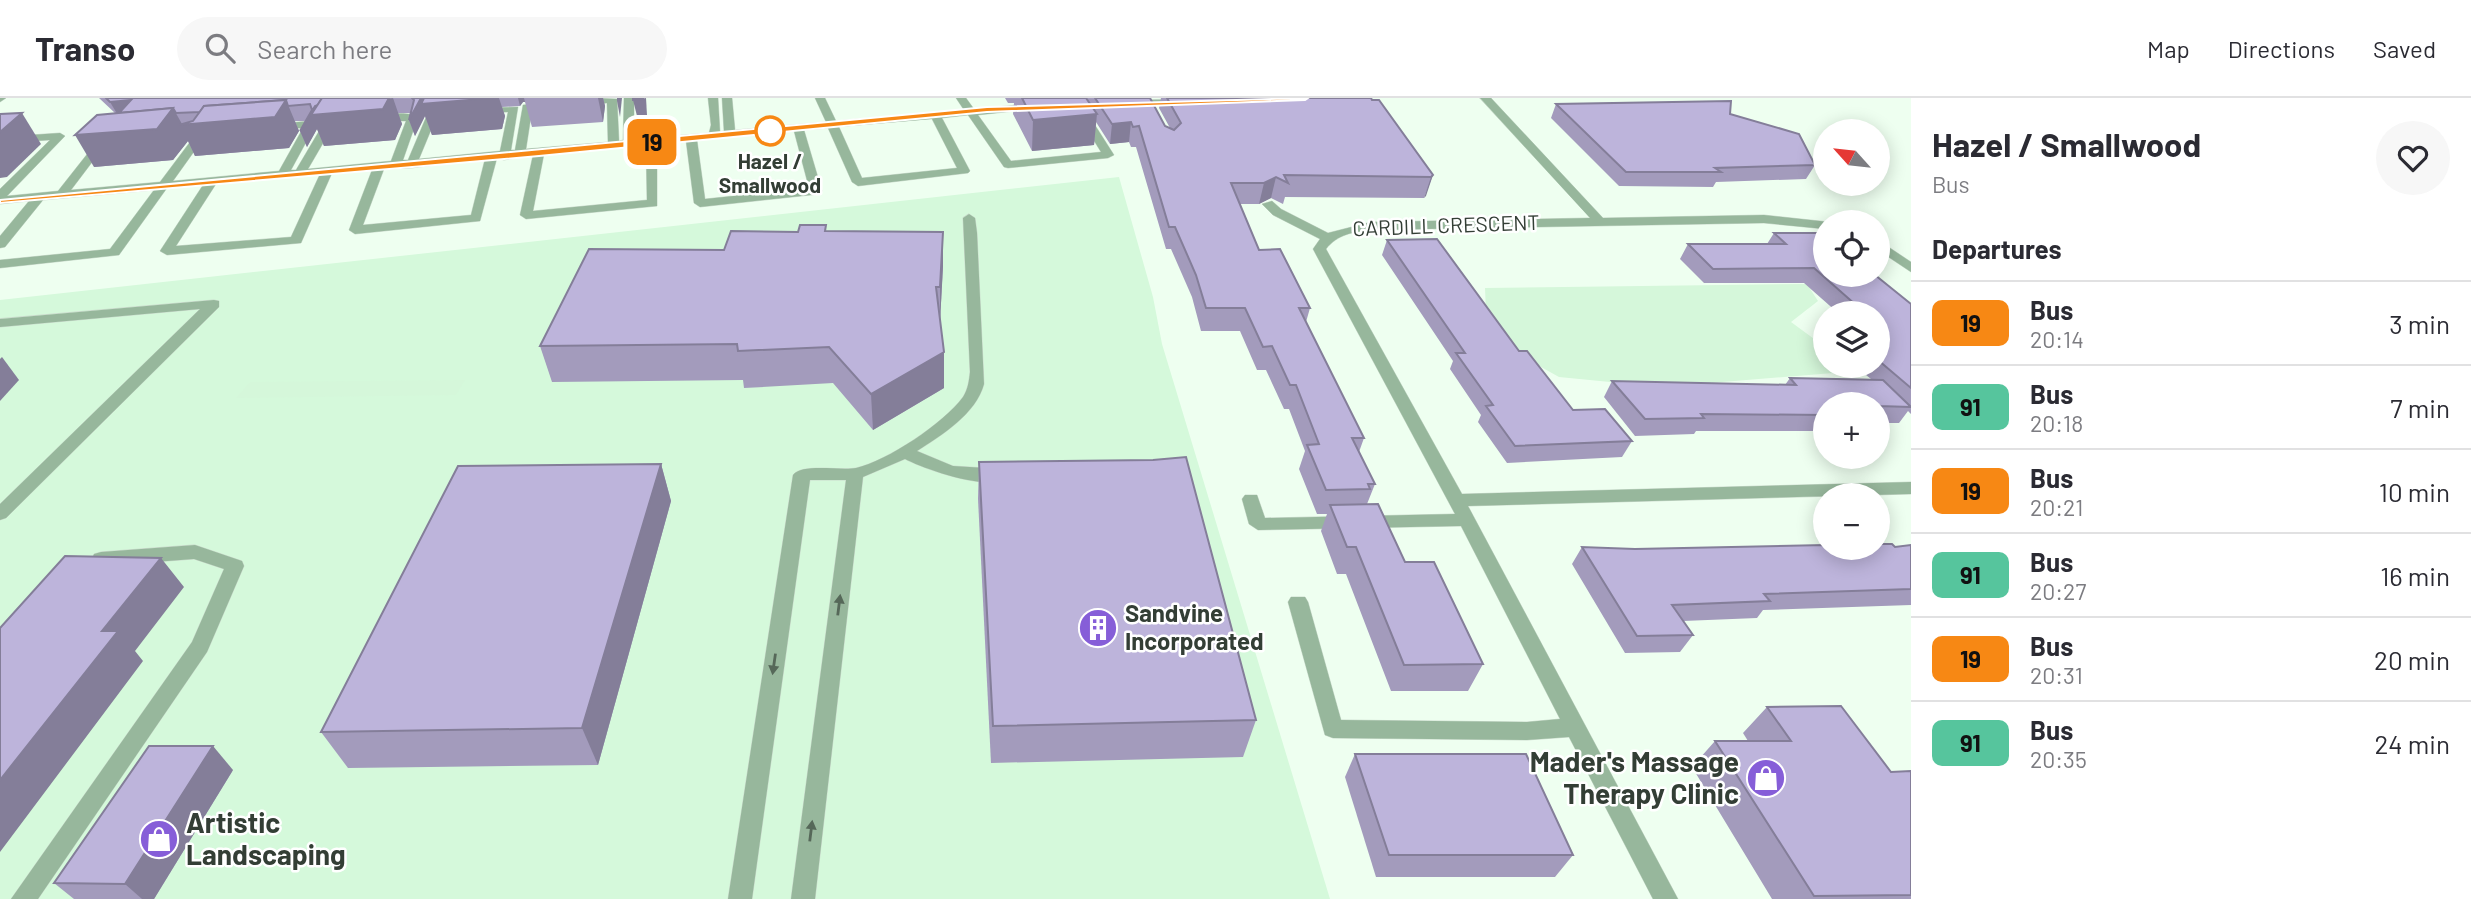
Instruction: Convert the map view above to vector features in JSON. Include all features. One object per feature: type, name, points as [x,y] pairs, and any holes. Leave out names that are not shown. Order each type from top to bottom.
[{"type":"street","points":[[628,144],[629,98]]},
{"type":"street","points":[[713,98],[716,125],[713,136]]},
{"type":"street","points":[[727,98],[730,135]]},
{"type":"street","points":[[820,98],[858,182],[964,171],[935,115]]},
{"type":"street","points":[[961,98],[1008,165],[1108,155],[1077,104]]},
{"type":"street","points":[[1485,98],[1599,221]]},
{"type":"street","points":[[575,102],[612,99],[615,134],[612,146]]},
{"type":"street","points":[[0,198],[39,197],[411,165],[969,111],[1077,104],[1151,106],[1201,101]]},
{"type":"street","points":[[520,155],[527,107],[563,104]]},
{"type":"street","points":[[379,167],[355,230],[476,218],[514,109],[432,115],[411,165]]},
{"type":"street","points":[[299,174],[329,123],[413,117],[395,166]]},
{"type":"street","points":[[256,128],[311,124],[282,176]]},
{"type":"street","points":[[691,139],[700,203],[816,191],[798,128]]},
{"type":"street","points":[[182,184],[214,131]]},
{"type":"street","points":[[0,264],[114,252],[204,132],[191,133]]},
{"type":"street","points":[[0,141],[60,136],[0,198]]},
{"type":"street","points":[[61,195],[92,155],[111,140],[124,139]]},
{"type":"street","points":[[539,153],[526,215],[653,203],[651,142]]},
{"type":"street","points":[[211,182],[167,251],[296,240],[327,172]]},
{"type":"street","points":[[0,244],[39,197]]},
{"type":"street","points":[[1268,204],[1277,212],[1326,237]]},
{"type":"street","points":[[740,899],[802,475],[855,474],[876,468],[906,452],[950,419],[972,396],[976,387],[969,218]]},
{"type":"street","name":"CARDILL CRESCENT","points":[[1666,899],[1457,500],[1320,249],[1326,237],[1342,230],[1371,226],[1764,219],[1813,224]]},
{"type":"street","points":[[1890,253],[1911,268]]},
{"type":"street","points":[[0,323],[214,304],[0,514]]},
{"type":"street","points":[[906,452],[933,468],[951,473],[1016,475]]},
{"type":"street","points":[[803,899],[855,474]]},
{"type":"street","points":[[1457,500],[1911,488]]},
{"type":"street","points":[[1251,499],[1258,524],[1467,520]]},
{"type":"street","points":[[23,899],[200,646],[234,566],[195,552],[81,560]]},
{"type":"street","points":[[1298,602],[1333,729],[1527,732],[1574,727]]},
{"type":"shaded area","points":[[1119,177],[1153,297],[1162,344],[1330,899],[0,899],[0,300]]},
{"type":"shaded area","points":[[1807,284],[1818,301],[1813,301],[1813,305],[1791,322],[1813,338],[1813,375],[1661,387],[1559,377],[1487,337],[1485,288]]},
{"type":"shaded area","points":[[465,380],[456,395],[236,398],[250,382]]},
{"type":"building","points":[[106,98],[322,98],[300,131],[312,110],[310,104],[288,106],[286,100],[204,106],[200,112],[176,113],[173,108],[119,113],[131,100],[110,102]]},
{"type":"building","points":[[322,98],[389,98],[383,109],[311,115]]},
{"type":"building","points":[[412,98],[421,98],[409,120],[414,100]]},
{"type":"building","points":[[424,98],[493,98],[421,104]]},
{"type":"building","points":[[1022,98],[1086,98],[1097,114],[1033,120]]},
{"type":"building","points":[[1095,98],[1150,98],[1165,126],[1174,130],[1181,123],[1167,98],[1371,98],[1379,100],[1433,175],[1284,175],[1288,183],[1276,177],[1264,183],[1231,183],[1259,250],[1280,249],[1310,308],[1299,308],[1364,438],[1352,438],[1375,484],[1368,484],[1370,489],[1326,490],[1307,445],[1319,444],[1296,385],[1290,385],[1272,346],[1263,347],[1245,308],[1206,308],[1196,275],[1175,227],[1169,227],[1139,126],[1133,127],[1131,122],[1112,124]]},
{"type":"building","points":[[286,100],[275,117],[179,125],[193,121],[204,106]]},
{"type":"building","points":[[1731,101],[1730,114],[1799,134],[1813,165],[1715,168],[1721,172],[1626,172],[1556,104]]},
{"type":"building","points":[[173,108],[157,129],[75,135],[97,115]]},
{"type":"building","points":[[22,113],[0,132],[0,114]]},
{"type":"building","points":[[800,225],[826,225],[825,231],[943,232],[940,287],[936,287],[944,352],[871,394],[829,347],[738,351],[737,344],[540,346],[589,249],[724,250],[731,231],[798,232]]},
{"type":"building","points":[[1774,233],[1813,233],[1813,268],[1713,269],[1688,244],[1786,244]]},
{"type":"building","points":[[1437,239],[1519,351],[1527,351],[1573,410],[1605,409],[1632,441],[1515,446],[1486,406],[1493,405],[1456,353],[1465,353],[1387,240]]},
{"type":"building","points":[[1836,287],[1890,287],[1911,304],[1911,388],[1890,370],[1890,301],[1851,301]]},
{"type":"building","points":[[1790,378],[1883,380],[1911,407],[1890,406],[1890,392],[1813,392],[1813,415],[1701,414],[1704,418],[1645,419],[1612,381],[1796,385]]},
{"type":"building","name":"Sandvine Incorporated","points":[[1186,457],[1256,720],[993,726],[979,462],[1153,460]]},
{"type":"building","points":[[661,464],[582,728],[321,732],[458,466]]},
{"type":"building","points":[[1378,504],[1405,562],[1434,562],[1483,664],[1404,665],[1356,547],[1347,547],[1330,505]]},
{"type":"building","points":[[1890,544],[1895,547],[1911,545],[1911,589],[1764,594],[1770,601],[1672,605],[1693,635],[1637,636],[1582,547],[1635,549],[1813,545],[1813,560],[1890,560]]},
{"type":"building","points":[[65,556],[161,558],[102,631],[118,631],[0,780],[0,628]]},
{"type":"building","points":[[1841,706],[1891,772],[1911,771],[1911,895],[1814,896],[1715,741],[1791,741],[1767,707]]},
{"type":"building","points":[[149,746],[213,746],[125,884],[54,883]]},
{"type":"building","points":[[1355,754],[1526,754],[1573,855],[1389,855]]},
{"type":"bus line","name":"19","points":[[0,200],[539,153],[987,109],[1305,98]]},
{"type":"place","name":"Hazel / Smallwood","points":[[770,131]]},
{"type":"place","name":"Sandvine Incorporated","points":[[1098,628]]},
{"type":"place","name":"Mader's Massage Therapy Clinic","points":[[1766,778]]},
{"type":"place","name":"Artistic Landscaping","points":[[159,839]]}]
